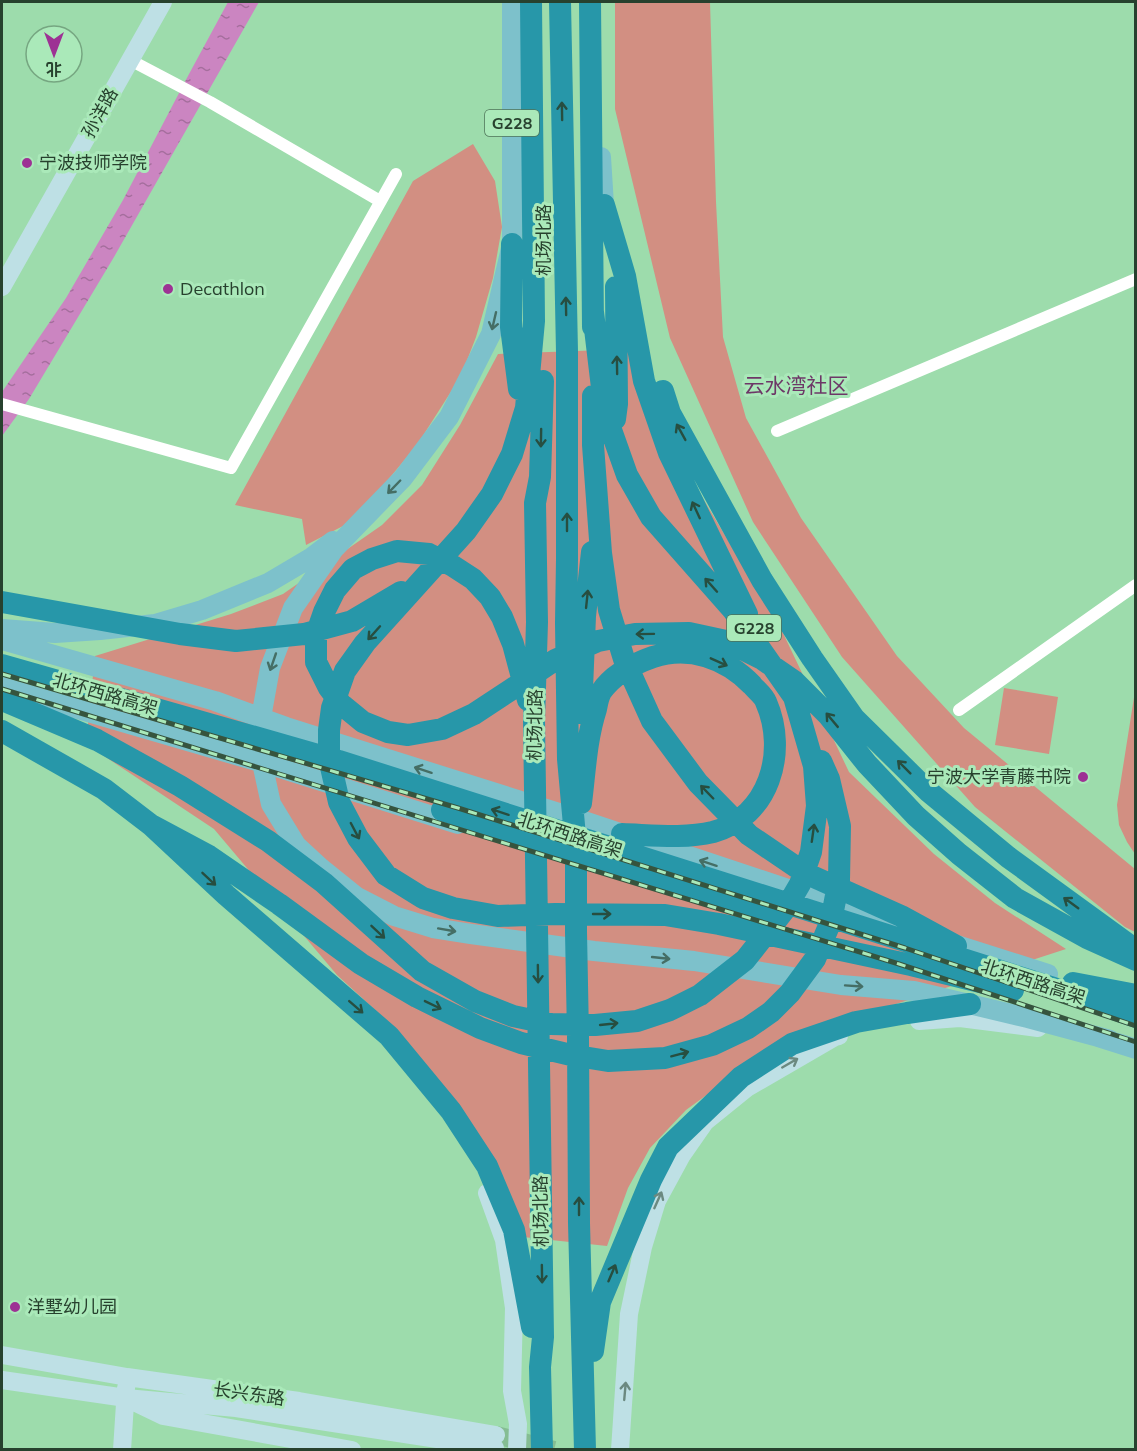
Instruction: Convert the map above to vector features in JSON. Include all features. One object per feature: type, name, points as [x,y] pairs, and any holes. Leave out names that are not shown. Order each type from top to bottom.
[{"type":"highway","points":[[531,2],[534,321],[526,408],[512,454],[492,495],[466,531],[365,643],[345,671],[332,708],[329,751],[339,802],[358,838],[386,874],[423,898],[464,910],[498,916],[666,915],[911,965],[1007,981]]},
{"type":"highway","name":"机场北路","points":[[542,1449],[540,1367],[543,1337],[534,721],[537,622],[535,503],[540,477],[545,344],[545,2]]},
{"type":"highway","name":"机场北路","points":[[560,2],[567,352],[568,759],[576,847],[579,1223],[585,1449]]},
{"type":"highway","points":[[590,2],[593,445],[601,553],[609,610],[624,659],[652,721],[698,783],[749,835],[805,873],[901,916],[1007,981]]},
{"type":"highway","points":[[576,847],[585,616],[592,554],[617,404],[616,286],[604,205]]},
{"type":"highway","name":"G228","points":[[604,205],[670,413],[762,579],[812,658],[854,718],[946,806],[1008,857],[1136,950]]},
{"type":"highway","points":[[512,244],[511,327],[521,414],[525,480],[535,503]]},
{"type":"highway","name":"G228","points":[[151,825],[209,856],[362,964],[417,997],[480,1028],[521,1043],[608,1061],[664,1058],[712,1045],[748,1028],[771,1012],[790,993],[815,959],[831,921],[839,880],[840,826],[829,779],[806,726],[746,612],[669,453],[644,381],[625,276]]},
{"type":"highway","points":[[2,700],[97,740],[180,786],[268,841],[324,883],[422,971],[475,1001],[513,1016],[551,1024],[594,1025],[637,1021],[670,1010],[700,995],[745,960],[786,908],[800,884],[811,852],[817,806],[814,766],[794,697],[733,610],[651,517],[627,475],[605,413],[593,312]]},
{"type":"highway","points":[[534,721],[513,644],[502,617],[490,597],[473,579],[429,554],[398,551],[372,559],[353,569],[335,590],[316,635],[316,662],[329,688],[341,704],[363,722],[388,732],[408,735],[442,729],[474,714],[555,660],[598,641],[635,634],[689,633],[726,641],[762,659],[794,681],[828,715],[867,764],[916,816],[959,854],[1015,898],[1087,938],[1136,960]]},
{"type":"highway","points":[[2,602],[180,634],[236,641],[304,634],[352,621],[427,574]]},
{"type":"highway","points":[[576,847],[590,726],[601,693],[615,677],[634,663],[660,655],[701,654],[729,666],[748,681],[766,700],[775,735],[775,760],[769,782],[753,807],[738,820],[714,832],[686,836],[622,834]]},
{"type":"highway","name":"北环西路高架","points":[[2,664],[339,761],[1007,981],[1136,1030]]},
{"type":"highway","name":"北环西路高架","points":[[2,677],[289,761],[667,883],[907,956],[1007,981],[1060,990],[1136,1017]]},
{"type":"highway","points":[[2,731],[104,789],[151,825],[226,895],[388,1036],[451,1111],[487,1166],[514,1230],[540,1367]]},
{"type":"highway","points":[[1066,926],[1114,934]]},
{"type":"highway","points":[[1073,983],[1136,995]]},
{"type":"highway","points":[[583,1412],[600,1302],[651,1180],[668,1147],[741,1077],[792,1044],[856,1022],[970,1004]]},
{"type":"main road","name":"孙洋路","points":[[2,287],[163,2]]},
{"type":"main road","name":"机场北路","points":[[512,2],[512,244]]},
{"type":"main road","name":"G228","points":[[599,2],[599,115],[604,205]]},
{"type":"main road","name":"G228","points":[[512,244],[491,334],[449,417],[403,477],[334,549],[292,608],[270,668],[257,740],[271,804],[296,845],[357,897],[394,916],[433,928],[594,951],[694,961],[841,985],[914,990],[1110,1041]]},
{"type":"main road","points":[[2,629],[55,633],[100,630],[155,624],[202,610],[268,583],[312,557],[366,516]]},
{"type":"main road","points":[[2,640],[215,701],[286,727],[622,834],[1136,1004]]},
{"type":"main road","points":[[2,687],[270,765],[559,856],[1136,1050]]},
{"type":"main road","points":[[1114,934],[1136,945]]},
{"type":"main road","points":[[620,1449],[629,1314],[643,1247],[657,1201],[682,1155],[705,1122],[747,1088],[835,1037],[899,1022],[960,1018],[1030,1027],[1136,1050]]},
{"type":"main road","points":[[466,1134],[504,1240],[514,1308],[512,1391],[518,1424],[518,1449]]},
{"type":"main road","name":"长兴东路","points":[[2,1355],[127,1377],[299,1401],[496,1441]]},
{"type":"main road","points":[[122,1449],[127,1377]]},
{"type":"main road","name":"长兴东路","points":[[2,1380],[126,1398],[236,1408],[496,1441]]},
{"type":"main road","points":[[126,1398],[163,1416],[352,1449]]},
{"type":"street","points":[[130,60],[210,102],[380,201]]},
{"type":"street","points":[[2,404],[231,468],[396,174]]},
{"type":"street","points":[[777,431],[1136,279]]},
{"type":"street","points":[[960,710],[1136,585]]},
{"type":"shaded area","points":[[615,2],[710,2],[723,337],[746,418],[801,518],[897,656],[964,728],[1135,869],[1135,932],[1125,927],[975,807],[842,657],[753,522],[670,338],[615,109]]},
{"type":"shaded area","points":[[473,144],[495,181],[502,227],[493,278],[476,337],[461,376],[417,445],[372,499],[343,526],[306,545],[302,519],[235,505],[413,181]]},
{"type":"shaded area","points":[[631,349],[695,485],[783,633],[849,772],[934,854],[995,903],[1066,949],[862,1015],[767,1051],[686,1110],[650,1148],[628,1188],[607,1246],[523,1237],[396,1029],[337,975],[214,829],[86,744],[95,656],[231,614],[283,594],[382,525],[422,485],[460,425],[498,354]]},
{"type":"shaded area","points":[[1004,688],[1058,697],[1049,754],[995,745]]},
{"type":"shaded area","points":[[1135,691],[1135,854],[1119,825],[1117,805]]},
{"type":"water","points":[[228,2],[259,2],[114,257],[29,399],[2,436],[2,392],[66,298],[123,200]]},
{"type":"tunnel","points":[[496,1435],[554,1450]]},
{"type":"railway","points":[[2,674],[458,808],[905,948],[1136,1026]]},
{"type":"railway","points":[[2,689],[899,964],[1136,1042]]},
{"type":"place","name":"宁波技师学院","points":[[27,163]]},
{"type":"place","name":"Decathlon","points":[[168,289]]},
{"type":"place","name":"宁波大学青藤书院","points":[[1083,777]]},
{"type":"place","name":"洋墅幼儿园","points":[[15,1307]]},
{"type":"district","name":"云水湾社区","points":[[796,386]]}]
